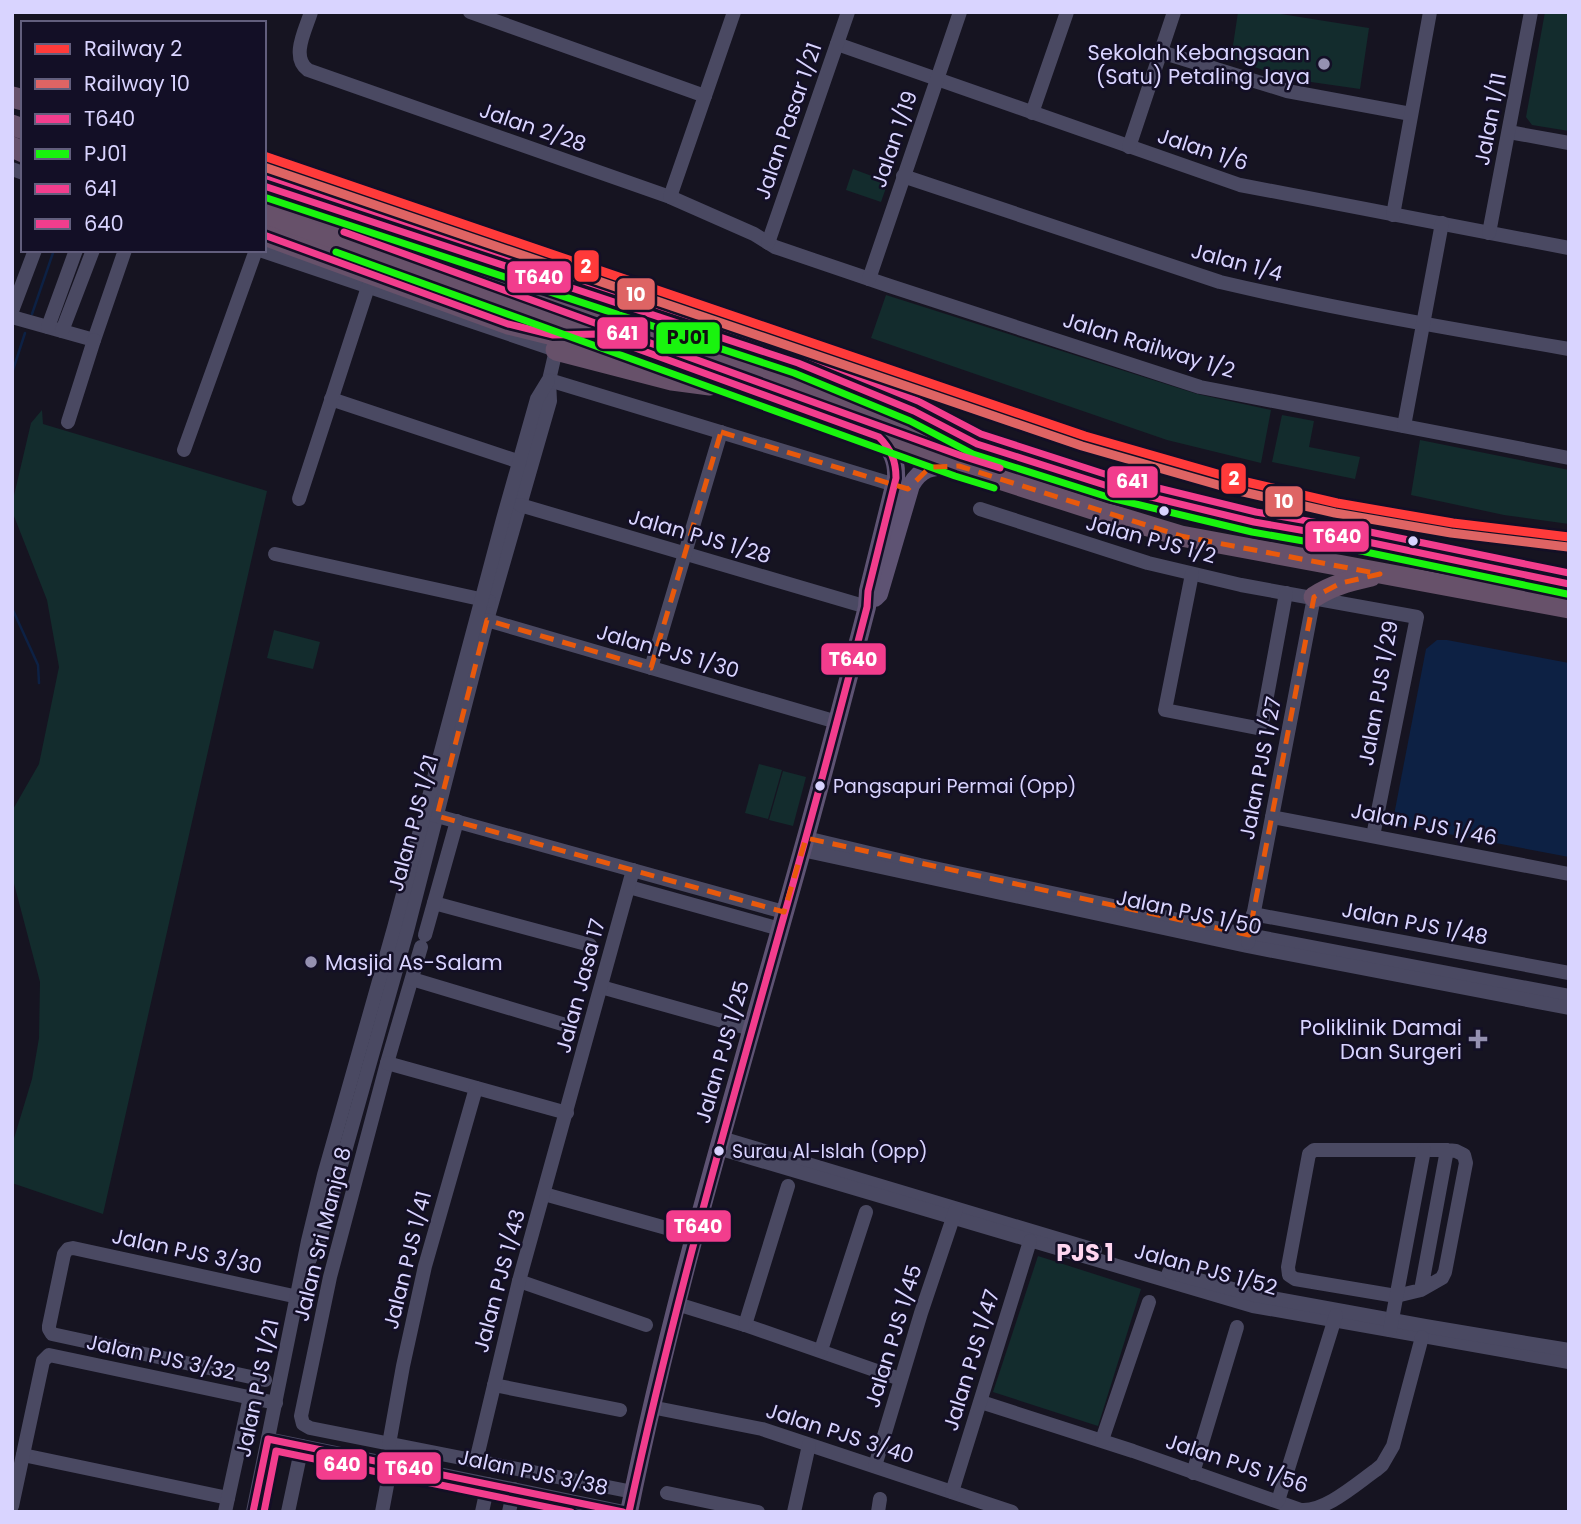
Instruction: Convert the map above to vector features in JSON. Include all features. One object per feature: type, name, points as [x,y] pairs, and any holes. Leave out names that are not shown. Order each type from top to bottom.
[{"type":"highway","points":[[266,187],[797,363],[914,411],[976,444]]},
{"type":"highway","points":[[266,201],[584,305],[976,444],[1114,488],[1254,522],[1569,584]]},
{"type":"highway","points":[[266,216],[959,466],[1181,536],[1569,608]]},
{"type":"highway","points":[[266,236],[508,324],[553,335],[597,334]]},
{"type":"highway","points":[[556,350],[672,380],[743,388]]},
{"type":"highway","points":[[1314,597],[1341,583],[1380,574]]},
{"type":"main road","name":"Jalan PJS 1/25","points":[[629,1512],[651,1407],[677,1304],[867,607],[868,591],[897,470],[890,449],[879,437]]},
{"type":"main road","name":"Jalan PJS 1/25","points":[[867,607],[879,593],[911,485],[917,475],[930,467],[959,466]]},
{"type":"street","name":"Jalan 2/28","points":[[311,12],[299,56],[304,68],[670,197],[754,233],[768,243]]},
{"type":"street","points":[[470,12],[705,96]]},
{"type":"street","points":[[670,197],[734,12]]},
{"type":"street","name":"Jalan Pasar 1/21","points":[[768,243],[848,12]]},
{"type":"street","name":"Jalan 1/19","points":[[869,279],[960,12]]},
{"type":"street","points":[[1032,113],[1067,12]]},
{"type":"street","points":[[1129,147],[1174,12]]},
{"type":"street","points":[[1393,215],[1430,12]]},
{"type":"street","name":"Jalan 1/11","points":[[1489,233],[1531,12]]},
{"type":"street","name":"Jalan 1/6","points":[[837,44],[1240,185],[1569,248]]},
{"type":"street","points":[[1161,52],[1287,91],[1411,114]]},
{"type":"street","points":[[1509,132],[1569,143]]},
{"type":"street","name":"Jalan 1/4","points":[[904,176],[1220,282],[1422,323],[1569,349]]},
{"type":"street","points":[[1404,426],[1442,223]]},
{"type":"street","name":"Jalan Railway 1/2","points":[[768,243],[869,279],[1200,387],[1569,458]]},
{"type":"street","points":[[33,252],[13,308],[55,329],[94,340]]},
{"type":"street","points":[[55,329],[75,252]]},
{"type":"street","points":[[55,329],[92,252]]},
{"type":"street","points":[[68,422],[124,252]]},
{"type":"street","points":[[184,450],[257,252]]},
{"type":"street","points":[[264,252],[556,350]]},
{"type":"street","points":[[299,499],[368,288]]},
{"type":"street","name":"Jalan PJS 1/21","points":[[431,814],[487,620],[486,601],[520,505],[550,401],[549,380],[556,350]]},
{"type":"street","points":[[549,380],[895,485]]},
{"type":"street","name":"Jalan PJS 1/21","points":[[254,1512],[303,1274],[322,1233],[407,931],[431,814],[520,462],[537,399],[549,380]]},
{"type":"street","points":[[331,400],[520,462]]},
{"type":"street","points":[[651,668],[721,432]]},
{"type":"street","name":"Jalan PJS 1/28","points":[[520,505],[867,607]]},
{"type":"street","name":"Jalan PJS 1/2","points":[[980,509],[1136,560],[1192,574],[1314,597]]},
{"type":"street","points":[[275,554],[486,601]]},
{"type":"street","points":[[1192,574],[1165,710],[1257,728],[1262,723],[1286,593]]},
{"type":"street","name":"Jalan PJS 1/29","points":[[1314,597],[1417,617],[1373,836]]},
{"type":"street","name":"Jalan PJS 1/27","points":[[1248,940],[1314,597]]},
{"type":"street","name":"Jalan PJS 1/30","points":[[487,620],[836,722]]},
{"type":"street","points":[[431,814],[633,870],[782,920]]},
{"type":"street","name":"Jalan PJS 1/46","points":[[1272,817],[1569,874]]},
{"type":"street","name":"Jalan Sri Manja 8","points":[[302,1416],[330,1277],[387,1063],[457,821]]},
{"type":"street","name":"Jalan PJS 1/50","points":[[804,844],[920,865],[1248,940],[1478,984],[1569,996]]},
{"type":"street","name":"Jalan Jasa 17","points":[[567,1113],[633,870]]},
{"type":"street","points":[[629,887],[782,920]]},
{"type":"street","points":[[434,903],[590,945]]},
{"type":"street","name":"Jalan PJS 1/48","points":[[1253,914],[1569,973]]},
{"type":"street","points":[[1478,984],[1483,957]]},
{"type":"street","points":[[412,979],[569,1026]]},
{"type":"street","name":"Jalan PJS 1/50","points":[[1478,984],[1569,1008]]},
{"type":"street","points":[[601,988],[751,1029]]},
{"type":"street","points":[[387,1063],[567,1113]]},
{"type":"street","name":"Jalan PJS 1/41","points":[[388,1444],[402,1366],[425,1266],[476,1088]]},
{"type":"street","name":"Jalan PJS 1/43","points":[[476,1461],[519,1281],[567,1113]]},
{"type":"street","name":"Jalan PJS 1/52","points":[[720,1143],[971,1218],[1150,1267],[1254,1301]]},
{"type":"street","points":[[1314,1150],[1447,1150],[1464,1155],[1466,1163],[1442,1278],[1421,1290],[1396,1296],[1295,1279],[1289,1275],[1288,1267],[1309,1154],[1314,1150]]},
{"type":"street","points":[[1391,1326],[1424,1150]]},
{"type":"street","points":[[1421,1290],[1447,1150]]},
{"type":"street","points":[[745,1325],[788,1186]]},
{"type":"street","points":[[544,1194],[695,1236]]},
{"type":"street","points":[[821,1350],[866,1212]]},
{"type":"street","name":"Jalan PJS 1/45","points":[[874,1466],[954,1213]]},
{"type":"street","name":"Jalan PJS 1/52","points":[[971,1218],[1030,1241],[1254,1301],[1391,1326],[1569,1350]]},
{"type":"street","name":"Jalan PJS 1/47","points":[[952,1492],[1030,1241]]},
{"type":"street","name":"Jalan PJS 3/30","points":[[265,1380],[52,1334],[49,1326],[64,1254],[73,1248],[298,1297]]},
{"type":"street","points":[[519,1281],[646,1325]]},
{"type":"street","points":[[1102,1440],[1149,1302]]},
{"type":"street","points":[[677,1304],[821,1350],[900,1379]]},
{"type":"street","points":[[1278,1501],[1335,1316]]},
{"type":"street","name":"Jalan PJS 1/52","points":[[1391,1326],[1422,1337],[1569,1362]]},
{"type":"street","points":[[1193,1473],[1237,1327]]},
{"type":"street","name":"Jalan PJS 1/56","points":[[981,1402],[1102,1440],[1303,1510],[1320,1507],[1382,1465],[1393,1446],[1422,1337]]},
{"type":"street","name":"Jalan PJS 3/32","points":[[23,1455],[43,1364],[47,1357],[276,1403]]},
{"type":"street","points":[[494,1385],[620,1410]]},
{"type":"street","points":[[12,1506],[23,1455],[227,1505],[250,1397]]},
{"type":"street","name":"Jalan PJS 3/40","points":[[651,1407],[762,1429],[1012,1512]]},
{"type":"street","name":"Jalan PJS 3/38","points":[[302,1416],[303,1424],[310,1428],[633,1492]]},
{"type":"street","name":"Jalan PJS 3/38","points":[[268,1439],[624,1512]]},
{"type":"street","points":[[794,1512],[808,1444]]},
{"type":"street","points":[[288,1512],[302,1446]]},
{"type":"street","points":[[382,1512],[391,1464]]},
{"type":"street","points":[[482,1512],[488,1484]]},
{"type":"street","points":[[509,1512],[514,1489]]},
{"type":"street","points":[[667,1493],[758,1512]]},
{"type":"highlighted area","points":[[721,432],[908,489],[930,467],[959,466],[1181,536],[1380,574],[1341,583],[1314,597],[1249,935],[806,838],[784,912],[437,816],[487,620],[651,668]]},
{"type":"green space","points":[[1238,12],[1269,12],[1369,28],[1360,89],[1290,79],[1231,59]]},
{"type":"green space","points":[[1545,12],[1569,12],[1569,131],[1532,125],[1526,117]]},
{"type":"green space","points":[[853,169],[888,182],[881,202],[846,190]]},
{"type":"green space","points":[[886,295],[1197,394],[1271,410],[1261,463],[1167,440],[871,338]]},
{"type":"green space","points":[[42,410],[43,424],[267,491],[103,1214],[12,1183],[12,1145],[32,1079],[39,1038],[40,982],[12,876],[12,811],[39,764],[59,667],[47,600],[12,511],[31,423]]},
{"type":"green space","points":[[1282,415],[1314,421],[1309,447],[1360,457],[1355,479],[1272,462]]},
{"type":"green space","points":[[1420,440],[1569,470],[1569,524],[1504,515],[1411,495]]},
{"type":"green space","points":[[274,630],[320,642],[313,669],[267,658]]},
{"type":"green space","points":[[759,764],[782,770],[768,819],[745,813]]},
{"type":"green space","points":[[783,771],[806,777],[793,826],[769,820]]},
{"type":"green space","points":[[1038,1256],[1141,1289],[1098,1426],[993,1392]]},
{"type":"water","points":[[1437,640],[1569,663],[1569,857],[1401,825],[1394,815],[1426,649]]},
{"type":"waterway","points":[[32,314],[53,252]]},
{"type":"waterway","points":[[12,373],[25,333]]},
{"type":"waterway","points":[[12,608],[38,665],[39,683]]},
{"type":"rail line","name":"2","points":[[266,157],[1085,436],[1242,481],[1337,503],[1453,523],[1569,537]]},
{"type":"rail line","name":"10","points":[[266,168],[1082,446],[1239,491],[1335,513],[1451,533],[1568,547]]},
{"type":"transit line","name":"641","points":[[267,176],[801,353],[918,401],[981,434],[1117,478],[1256,512],[1365,531],[1569,573]]},
{"type":"transit line","name":"T640","points":[[266,187],[798,363],[914,411],[977,444],[1114,488],[1254,522],[1363,541],[1569,584]]},
{"type":"transit line","name":"PJ01","points":[[266,198],[794,373],[910,421],[973,454],[1111,498],[1252,532],[1361,551],[1567,594]]},
{"type":"transit line","name":"641","points":[[344,232],[1000,468]]},
{"type":"transit line","name":"T640","points":[[266,236],[508,324],[553,335],[597,334],[879,437],[894,461],[896,478],[868,591],[867,607],[690,1257],[629,1512]]},
{"type":"transit line","name":"PJ01","points":[[336,252],[994,488]]},
{"type":"transit line","name":"T640","points":[[253,1512],[268,1439],[623,1512]]},
{"type":"transit line","name":"640","points":[[264,1512],[276,1451],[571,1512]]},
{"type":"place","name":"Sekolah Kebangsaan (Satu) Petaling Jaya","points":[[1324,64]]},
{"type":"place","name":"Pangsapuri Permai (Opp)","points":[[820,786]]},
{"type":"place","name":"Masjid As-Salam","points":[[311,962]]},
{"type":"place","name":"Poliklinik Damai Dan Surgeri","points":[[1478,1039]]},
{"type":"place","name":"Surau Al-Islah (Opp)","points":[[719,1151]]},
{"type":"district","name":"PJS 1","points":[[1085,1252]]}]
